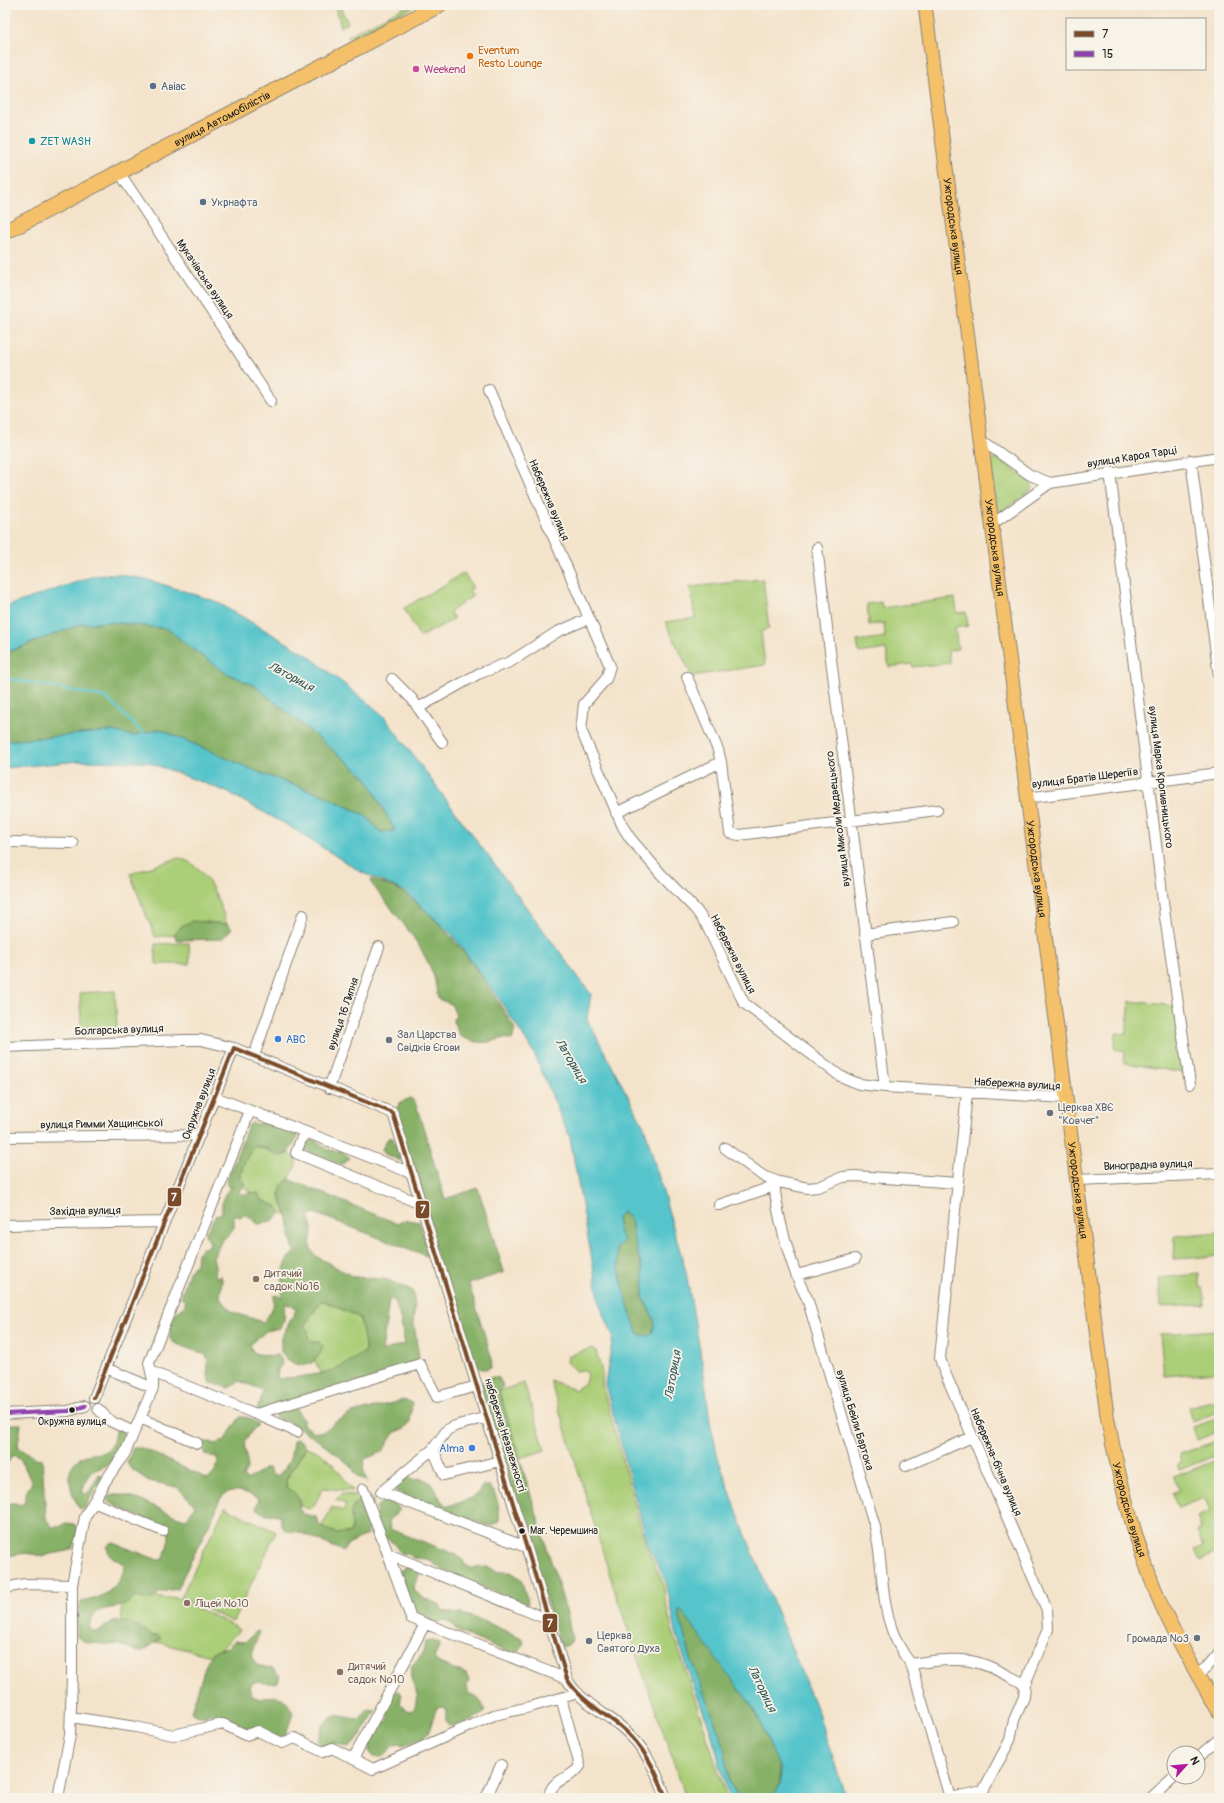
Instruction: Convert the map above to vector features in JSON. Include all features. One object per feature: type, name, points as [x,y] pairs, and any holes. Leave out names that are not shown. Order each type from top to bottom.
[{"type":"highway","name":"вулиця Автомобілістів","points":[[5,232],[439,5]]},
{"type":"main road","name":"Ужгородська вулиця","points":[[924,5],[1107,1415],[1119,1476],[1141,1552],[1156,1591],[1181,1645],[1219,1712]]},
{"type":"street","name":"Мукачівська вулиця","points":[[119,172],[271,401]]},
{"type":"street","name":"Набережна вулиця","points":[[489,390],[588,619],[610,666],[606,679],[584,704],[581,730],[616,813],[630,838],[696,910],[706,924],[744,1003],[840,1076],[859,1084],[967,1093],[1066,1098]]},
{"type":"street","points":[[980,439],[1030,475],[1050,483]]},
{"type":"street","name":"вулиця Кароя Тарці","points":[[991,526],[1050,483],[1110,472],[1219,456]]},
{"type":"street","points":[[1191,460],[1219,677]]},
{"type":"street","name":"вулиця Марка Кропивницького","points":[[1110,472],[1150,782],[1165,917],[1190,1084]]},
{"type":"street","name":"вулиця Миколи Медвецького","points":[[817,548],[885,1087]]},
{"type":"street","points":[[418,708],[478,674],[510,662],[557,632],[588,619]]},
{"type":"street","points":[[687,677],[718,750],[721,762],[730,833],[739,835],[937,810]]},
{"type":"street","points":[[392,679],[412,699],[442,742]]},
{"type":"street","points":[[616,813],[721,762]]},
{"type":"street","name":"вулиця Братів Шерегіїв","points":[[1026,798],[1219,773]]},
{"type":"street","points":[[5,842],[72,843]]},
{"type":"street","points":[[254,1056],[303,915]]},
{"type":"street","points":[[865,934],[954,922]]},
{"type":"street","name":"вулиця 16 Липня","points":[[329,1088],[379,947]]},
{"type":"street","name":"Болгарська вулиця","points":[[5,1047],[201,1040],[234,1048]]},
{"type":"street","points":[[234,1048],[329,1088]]},
{"type":"street","name":"Окружна вулиця","points":[[5,1414],[68,1412],[85,1406],[87,1400],[94,1398],[234,1048]]},
{"type":"street","name":"набережна Незалежності","points":[[329,1088],[393,1113],[487,1417],[547,1619],[567,1679],[578,1693],[622,1727],[640,1745],[655,1770],[666,1798]]},
{"type":"street","name":"Набережна-бічна вулиця","points":[[950,1798],[983,1791],[1010,1740],[1014,1720],[1024,1697],[1025,1684],[1048,1629],[1047,1610],[972,1437],[940,1358],[967,1093]]},
{"type":"street","points":[[215,1097],[411,1173]]},
{"type":"street","points":[[58,1798],[70,1735],[72,1585],[85,1517],[125,1453],[153,1388],[152,1372],[149,1363],[250,1111]]},
{"type":"street","points":[[304,1132],[296,1153],[420,1204]]},
{"type":"street","name":"вулиця Римми Хащинської","points":[[5,1137],[200,1135]]},
{"type":"street","points":[[725,1148],[774,1183],[808,1188],[818,1187],[843,1177],[855,1176],[958,1184]]},
{"type":"street","name":"Виноградна вулиця","points":[[1077,1180],[1219,1174]]},
{"type":"street","points":[[719,1205],[774,1183]]},
{"type":"street","name":"вулиця Бейли Бартока","points":[[774,1183],[782,1228],[806,1298],[875,1527],[880,1549],[886,1616],[897,1643],[911,1664],[950,1798]]},
{"type":"street","name":"Західна вулиця","points":[[5,1224],[164,1222]]},
{"type":"street","points":[[797,1274],[855,1260]]},
{"type":"street","points":[[256,1414],[420,1364],[437,1397],[477,1386]]},
{"type":"street","points":[[106,1368],[153,1388]]},
{"type":"street","points":[[152,1372],[297,1432]]},
{"type":"street","points":[[94,1398],[98,1403],[98,1409],[110,1421],[134,1432]]},
{"type":"street","points":[[85,1406],[92,1412],[98,1409]]},
{"type":"street","points":[[487,1417],[455,1426],[447,1430],[433,1449],[381,1492],[526,1547]]},
{"type":"street","points":[[140,1418],[197,1443]]},
{"type":"street","points":[[906,1466],[972,1437]]},
{"type":"street","points":[[433,1449],[444,1476],[500,1461]]},
{"type":"street","points":[[363,1489],[411,1618],[567,1679]]},
{"type":"street","points":[[93,1502],[163,1531]]},
{"type":"street","points":[[388,1554],[547,1619]]},
{"type":"street","points":[[5,1588],[25,1584],[72,1585]]},
{"type":"street","points":[[353,1759],[425,1624]]},
{"type":"street","points":[[1197,1674],[1208,1666],[1219,1653]]},
{"type":"street","points":[[911,1664],[960,1660],[972,1662],[985,1665],[1025,1684]]},
{"type":"street","points":[[71,1717],[136,1727],[173,1735],[223,1724],[246,1735],[258,1731],[282,1743],[295,1738],[323,1752],[332,1748],[373,1769],[494,1715],[530,1707],[578,1693]]},
{"type":"street","points":[[549,1798],[550,1790],[553,1786],[575,1772],[580,1766],[561,1698]]},
{"type":"street","points":[[1206,1750],[1219,1739]]},
{"type":"street","points":[[486,1798],[501,1765]]},
{"type":"street","points":[[1151,1798],[1166,1784]]},
{"type":"green space","points":[[335,5],[339,5],[348,23],[341,27]]},
{"type":"green space","points":[[409,5],[417,5],[349,39],[347,36]]},
{"type":"green space","points":[[996,458],[1000,459],[1030,482],[1032,487],[1030,491],[1000,513],[997,512],[990,462]]},
{"type":"green space","points":[[464,573],[473,588],[469,590],[473,596],[450,612],[454,619],[420,637],[404,608]]},
{"type":"green space","points":[[763,579],[769,629],[761,631],[765,665],[692,676],[665,622],[695,618],[690,587]]},
{"type":"green space","points":[[955,598],[957,613],[966,612],[968,626],[955,628],[958,649],[948,651],[950,663],[913,667],[912,664],[889,667],[886,649],[859,653],[857,641],[885,637],[884,623],[869,625],[867,604],[881,602],[882,608]]},
{"type":"green space","points":[[111,622],[168,629],[188,646],[226,673],[255,686],[367,778],[395,831],[380,832],[366,816],[323,795],[263,774],[159,729],[133,736],[113,731],[5,741],[5,653],[81,624]]},
{"type":"green space","points":[[178,858],[197,867],[204,875],[220,904],[227,924],[206,922],[192,923],[180,929],[175,935],[155,937],[130,874]]},
{"type":"green space","points":[[372,879],[394,887],[406,894],[453,939],[480,974],[515,1029],[512,1040],[502,1039],[480,1042],[460,1036],[453,1021],[456,1015],[451,1004],[438,999],[434,977],[428,961],[405,926],[371,883]]},
{"type":"green space","points":[[193,921],[227,924],[232,928],[222,939],[177,940],[175,935],[179,929],[185,924]]},
{"type":"green space","points":[[189,943],[190,964],[156,964],[155,944]]},
{"type":"green space","points":[[115,991],[117,1027],[81,1028],[80,993]]},
{"type":"green space","points":[[1130,1001],[1175,1006],[1184,1073],[1126,1063],[1124,1062],[1125,1051],[1114,1049],[1116,1033],[1126,1034]]},
{"type":"green space","points":[[411,1098],[416,1104],[445,1199],[478,1188],[504,1272],[469,1284],[492,1359],[491,1367],[488,1368],[479,1368],[469,1360],[393,1113],[401,1102]]},
{"type":"green space","points":[[262,1122],[295,1133],[298,1137],[292,1148],[284,1154],[276,1156],[268,1149],[255,1146],[242,1168],[240,1177],[244,1184],[238,1194],[258,1193],[262,1200],[278,1207],[280,1213],[276,1218],[270,1221],[258,1224],[246,1214],[241,1217],[234,1215],[234,1228],[221,1242],[213,1258],[216,1269],[215,1277],[221,1276],[222,1280],[220,1297],[232,1312],[263,1322],[274,1303],[274,1296],[277,1295],[282,1298],[283,1273],[287,1262],[295,1251],[290,1234],[288,1218],[280,1192],[284,1183],[290,1180],[396,1223],[408,1220],[419,1222],[429,1252],[427,1256],[314,1213],[309,1217],[312,1227],[310,1244],[317,1257],[354,1277],[385,1279],[411,1290],[414,1295],[415,1310],[413,1318],[420,1364],[256,1414],[263,1390],[239,1381],[229,1388],[211,1383],[208,1374],[208,1362],[206,1355],[174,1343],[170,1339],[171,1320],[174,1314],[185,1306],[185,1301],[181,1296],[189,1272],[196,1264],[197,1253],[202,1248],[208,1247],[210,1243],[205,1234],[216,1215],[222,1213],[223,1198],[226,1192],[232,1187],[228,1186],[226,1183],[248,1126],[252,1123],[257,1124]],"holes":[[[392,1298],[399,1314],[405,1344],[382,1351],[389,1300]],[[322,1300],[360,1318],[366,1351],[343,1365],[324,1372],[314,1375],[277,1379],[278,1369],[282,1364],[281,1359],[277,1354],[272,1357],[252,1352],[250,1345],[266,1331],[280,1328],[284,1320],[285,1304],[292,1305],[296,1310],[281,1338],[281,1352],[287,1359],[296,1364],[306,1365],[311,1363],[318,1356],[323,1346],[319,1342],[312,1342],[308,1338],[308,1330],[304,1326]]]},
{"type":"green space","points":[[388,1138],[393,1138],[401,1161],[385,1154],[382,1149]]},
{"type":"green space","points":[[310,1140],[317,1141],[328,1150],[342,1151],[350,1158],[342,1164],[337,1165],[327,1163],[311,1154],[304,1148],[305,1143]]},
{"type":"green space","points":[[255,1146],[282,1156],[290,1152],[289,1155],[296,1159],[295,1167],[280,1195],[287,1216],[280,1213],[278,1207],[262,1200],[258,1193],[249,1192],[250,1190],[242,1187],[245,1184],[240,1177],[242,1168]]},
{"type":"green space","points":[[622,1212],[629,1217],[632,1224],[633,1237],[642,1267],[644,1283],[643,1297],[653,1317],[655,1325],[652,1333],[648,1336],[640,1335],[636,1329],[628,1307],[621,1279],[617,1248],[624,1240],[619,1231],[617,1218]]},
{"type":"green space","points":[[1219,1232],[1219,1256],[1174,1259],[1175,1236]]},
{"type":"green space","points":[[1199,1274],[1199,1287],[1203,1287],[1205,1305],[1161,1307],[1159,1278]]},
{"type":"green space","points":[[322,1300],[361,1318],[366,1351],[347,1364],[322,1374],[299,1333]]},
{"type":"green space","points":[[1219,1330],[1219,1372],[1164,1376],[1160,1334]]},
{"type":"green space","points":[[592,1348],[596,1351],[601,1368],[602,1384],[646,1546],[664,1585],[664,1593],[671,1626],[727,1798],[686,1798],[617,1598],[550,1380],[575,1390],[585,1383],[587,1375],[584,1370],[575,1371],[567,1362],[568,1356]]},
{"type":"green space","points":[[492,1377],[499,1378],[503,1386],[499,1391],[568,1617],[572,1641],[568,1645],[561,1647],[479,1390],[484,1380]]},
{"type":"green space","points":[[524,1383],[545,1450],[520,1458],[499,1391]]},
{"type":"green space","points":[[1219,1399],[1219,1412],[1192,1421],[1188,1407]]},
{"type":"green space","points":[[404,1400],[412,1403],[410,1422],[405,1428],[394,1433],[382,1452],[365,1459],[363,1468],[367,1482],[358,1477],[350,1465],[325,1445],[293,1424],[276,1418],[273,1415],[287,1408],[295,1408],[303,1419],[303,1425],[315,1432],[323,1432],[334,1423],[352,1413]]},
{"type":"green space","points":[[240,1417],[250,1418],[258,1425],[248,1436],[245,1444],[248,1468],[243,1476],[247,1480],[264,1469],[269,1468],[272,1475],[277,1476],[287,1465],[293,1441],[297,1439],[303,1442],[306,1447],[286,1480],[287,1487],[295,1494],[299,1501],[299,1509],[304,1514],[316,1517],[318,1524],[333,1532],[350,1532],[352,1526],[352,1508],[359,1500],[369,1495],[374,1503],[367,1513],[368,1534],[348,1544],[343,1551],[299,1532],[287,1531],[281,1526],[281,1516],[265,1513],[256,1508],[259,1499],[252,1495],[239,1491],[227,1493],[219,1502],[177,1589],[160,1592],[153,1599],[147,1600],[136,1597],[123,1606],[100,1610],[93,1617],[91,1622],[90,1630],[97,1632],[111,1623],[122,1621],[143,1629],[152,1636],[157,1635],[161,1638],[145,1650],[138,1652],[122,1645],[87,1643],[77,1637],[77,1613],[82,1601],[97,1598],[110,1590],[120,1579],[123,1572],[125,1565],[109,1555],[107,1547],[111,1542],[158,1560],[164,1559],[169,1539],[169,1532],[154,1523],[114,1505],[107,1500],[109,1496],[128,1496],[178,1517],[187,1519],[195,1505],[177,1487],[149,1481],[131,1469],[127,1463],[133,1448],[142,1448],[208,1479],[216,1469],[218,1460],[217,1457],[205,1455],[202,1447],[204,1442],[216,1444],[224,1441]]},
{"type":"green space","points":[[1219,1418],[1219,1431],[1197,1440],[1193,1427]]},
{"type":"green space","points":[[5,1424],[21,1424],[18,1444],[20,1449],[33,1455],[37,1460],[42,1458],[46,1519],[52,1527],[60,1527],[65,1523],[74,1524],[78,1529],[73,1548],[69,1550],[42,1557],[33,1554],[18,1554],[9,1556],[5,1577],[5,1503],[15,1503],[21,1505],[25,1502],[25,1494],[32,1483],[20,1458],[13,1455],[5,1467]]},
{"type":"green space","points":[[116,1430],[121,1430],[125,1435],[121,1449],[117,1457],[110,1464],[93,1471],[88,1477],[82,1492],[84,1495],[90,1491],[99,1474],[103,1476],[84,1509],[80,1509],[71,1486],[70,1471],[73,1464],[87,1455],[108,1450]]},
{"type":"green space","points":[[1219,1440],[1219,1454],[1179,1470],[1177,1464],[1182,1462],[1180,1454]]},
{"type":"green space","points":[[306,1447],[321,1454],[333,1464],[353,1491],[323,1488],[315,1504],[309,1509],[300,1506],[301,1501],[287,1487],[286,1480]]},
{"type":"green space","points":[[1219,1459],[1219,1552],[1200,1561],[1195,1550],[1204,1546],[1197,1531],[1201,1529],[1197,1517],[1210,1511],[1205,1498],[1178,1508],[1172,1493],[1179,1490],[1174,1477]]},
{"type":"green space","points":[[405,1476],[414,1480],[421,1478],[430,1482],[443,1503],[448,1506],[463,1502],[472,1497],[482,1486],[490,1486],[498,1503],[499,1522],[490,1526],[438,1510],[434,1505],[409,1498],[396,1491],[394,1487]]},
{"type":"green space","points":[[342,1494],[354,1495],[359,1500],[354,1507],[350,1532],[342,1534],[332,1532],[322,1526],[332,1507],[343,1511],[346,1504],[335,1500]]},
{"type":"green space","points":[[387,1501],[394,1502],[400,1510],[389,1520],[390,1529],[455,1554],[462,1559],[465,1565],[472,1568],[488,1567],[499,1572],[511,1572],[521,1579],[528,1602],[526,1605],[445,1571],[427,1559],[413,1558],[409,1554],[402,1554],[390,1540],[377,1535],[373,1527],[372,1520],[377,1514],[376,1508],[379,1504]]},
{"type":"green space","points":[[225,1507],[276,1532],[233,1622],[181,1597]]},
{"type":"green space","points":[[407,1567],[418,1571],[420,1574],[413,1587],[421,1597],[440,1605],[442,1610],[476,1618],[522,1638],[524,1641],[520,1650],[512,1654],[459,1632],[450,1623],[443,1620],[437,1623],[420,1616],[414,1611],[408,1599],[400,1574],[401,1570]]},
{"type":"green space","points":[[121,1588],[165,1599],[176,1597],[234,1626],[239,1630],[214,1657],[134,1636],[122,1631]]},
{"type":"green space","points":[[680,1608],[738,1686],[765,1730],[776,1756],[779,1769],[780,1781],[778,1791],[772,1798],[739,1798],[729,1782],[726,1766],[692,1662],[678,1612]]},
{"type":"green space","points":[[257,1631],[260,1633],[253,1649],[253,1656],[256,1665],[271,1668],[280,1676],[278,1682],[254,1682],[249,1688],[252,1696],[260,1699],[272,1696],[281,1698],[285,1700],[291,1708],[293,1714],[285,1736],[280,1738],[258,1727],[247,1729],[216,1719],[211,1714],[207,1714],[207,1717],[195,1715],[191,1712],[206,1664],[212,1652],[228,1647],[234,1641],[245,1642]]},
{"type":"green space","points":[[433,1640],[438,1642],[439,1646],[434,1658],[439,1663],[466,1674],[469,1680],[467,1687],[469,1694],[480,1700],[485,1711],[478,1717],[469,1721],[450,1726],[446,1722],[446,1710],[443,1707],[437,1708],[429,1731],[423,1739],[407,1745],[394,1745],[387,1754],[374,1757],[369,1751],[371,1737],[379,1725],[389,1720],[387,1708],[393,1692],[399,1691],[402,1694],[400,1703],[406,1710],[412,1711],[417,1704],[416,1690],[411,1677],[411,1670],[414,1662],[423,1654],[425,1641]]},
{"type":"green space","points":[[369,1709],[376,1710],[356,1742],[349,1747],[335,1743],[323,1747],[317,1740],[323,1726],[328,1719],[334,1715],[359,1719]]},
{"type":"water","points":[[117,574],[149,580],[215,601],[306,654],[383,715],[591,994],[587,1019],[644,1126],[686,1272],[703,1367],[710,1422],[718,1458],[744,1531],[818,1713],[846,1798],[772,1798],[781,1784],[780,1769],[756,1712],[680,1609],[678,1612],[692,1662],[723,1743],[729,1782],[739,1798],[731,1798],[727,1790],[710,1729],[691,1679],[676,1632],[666,1582],[648,1545],[605,1384],[613,1336],[600,1305],[570,1138],[534,1053],[499,999],[452,935],[406,892],[361,872],[287,825],[225,791],[148,762],[80,761],[5,768],[5,741],[113,731],[133,736],[159,729],[263,774],[323,795],[366,816],[380,832],[395,831],[367,778],[255,686],[226,673],[188,646],[168,629],[111,622],[81,624],[5,653],[5,607],[94,576]],"holes":[[[622,1212],[629,1217],[642,1267],[644,1283],[643,1297],[653,1317],[655,1325],[652,1333],[648,1336],[640,1335],[632,1319],[617,1256],[617,1248],[624,1240],[619,1231],[617,1218]]]},
{"type":"waterway","name":"Латориця","points":[[5,678],[105,697],[144,734]]},
{"type":"transit line","name":"7","points":[[94,1398],[234,1048],[393,1113],[567,1679],[584,1699],[620,1726],[635,1741],[653,1768],[666,1798]]},
{"type":"transit line","name":"15","points":[[5,1414],[68,1411],[85,1406]]},
{"type":"place","name":"Eventum Resto Lounge","points":[[470,56]]},
{"type":"place","name":"Weekend","points":[[416,69]]},
{"type":"place","name":"Авіас","points":[[153,86]]},
{"type":"place","name":"ZET WASH","points":[[32,141]]},
{"type":"place","name":"Укрнафта","points":[[203,202]]},
{"type":"place","name":"ABC","points":[[278,1039]]},
{"type":"place","name":"Зал Царства Свідків Єгови","points":[[389,1040]]},
{"type":"place","name":"Церква ХВЄ \"Ковчег\"","points":[[1050,1113]]},
{"type":"place","name":"Дитячий садок №16","points":[[256,1279]]},
{"type":"place","name":"Окружна вулиця","points":[[72,1410]]},
{"type":"place","name":"Alma","points":[[472,1448]]},
{"type":"place","name":"Маг. Черемшина","points":[[522,1531]]},
{"type":"place","name":"Ліцей №10","points":[[187,1603]]},
{"type":"place","name":"Громада №3","points":[[1197,1638]]},
{"type":"place","name":"Церква Святого Духа","points":[[589,1641]]},
{"type":"place","name":"Дитячий садок №10","points":[[340,1672]]}]
